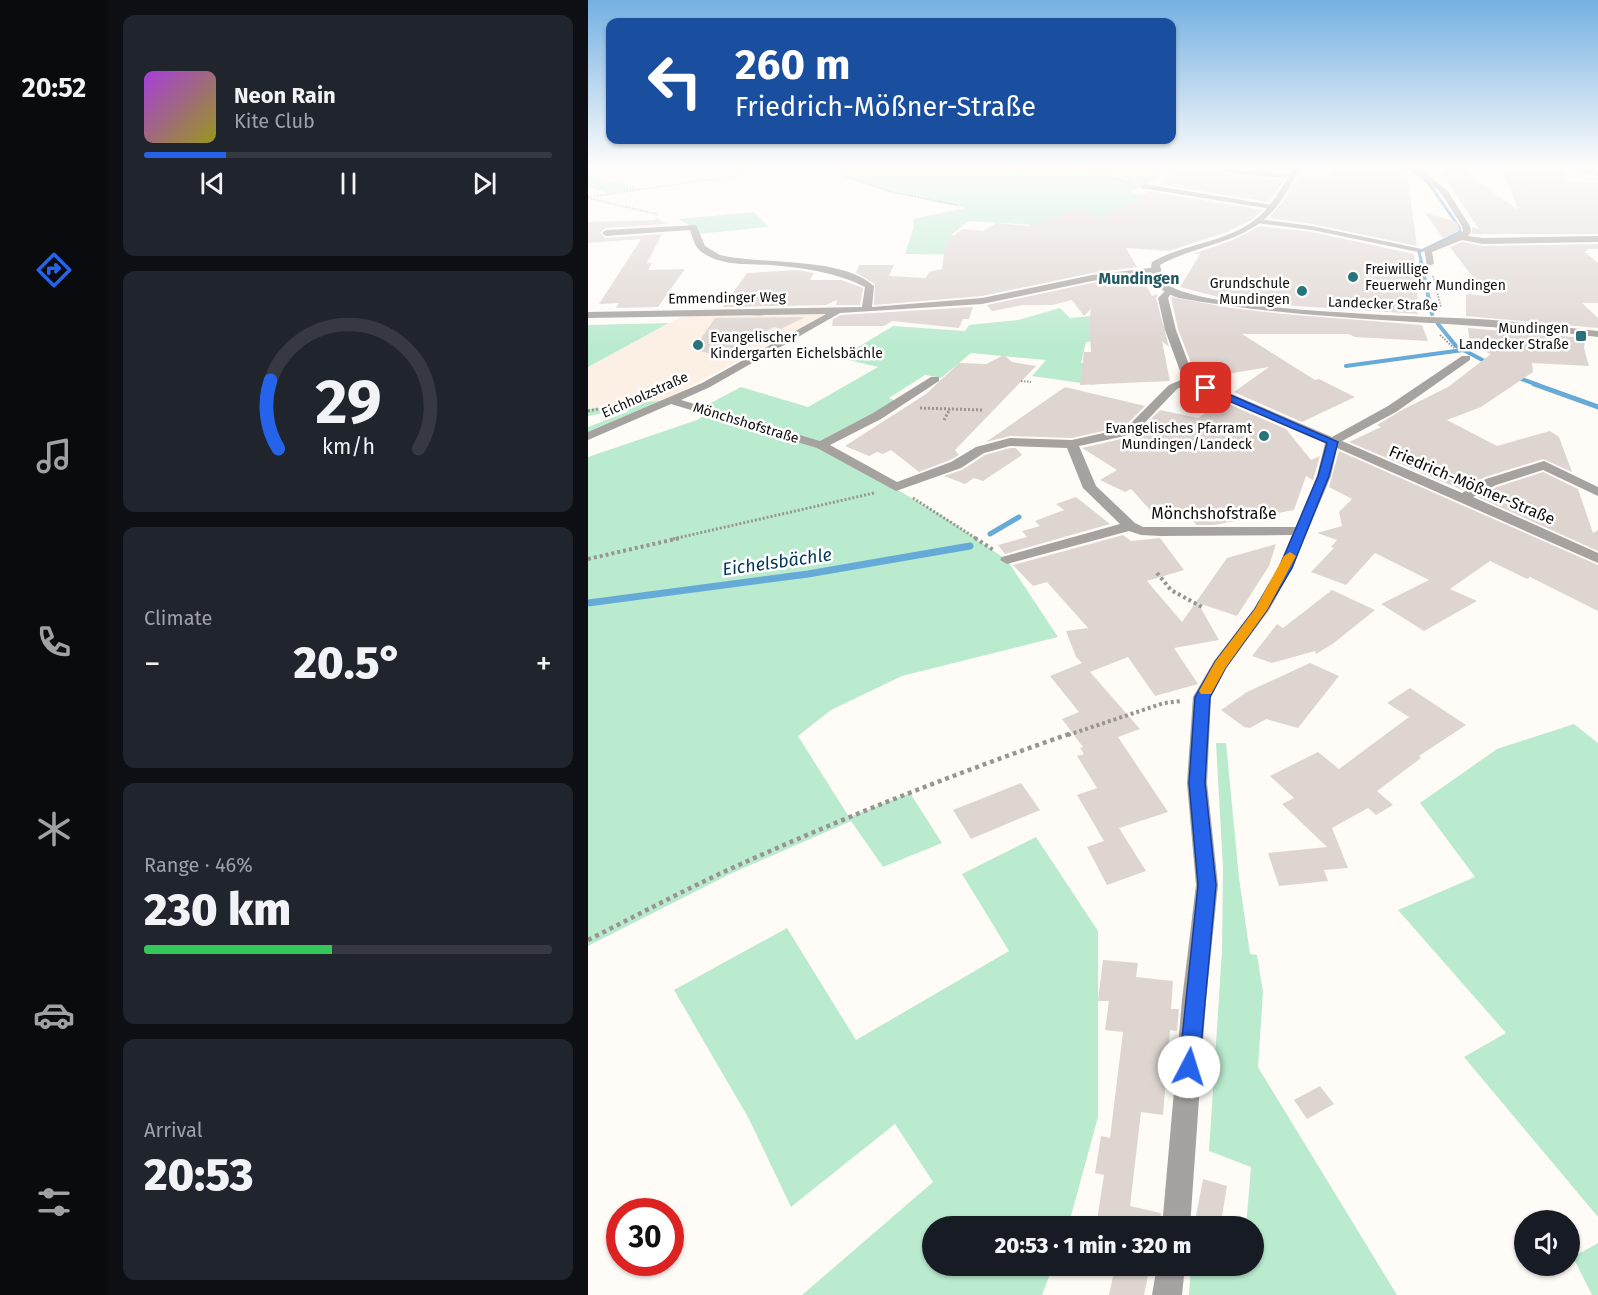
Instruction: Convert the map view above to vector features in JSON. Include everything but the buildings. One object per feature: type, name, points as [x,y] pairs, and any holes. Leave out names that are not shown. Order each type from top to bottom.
[{"type":"street","points":[[606,233],[687,227]]},
{"type":"street","points":[[693,227],[701,247],[710,254],[729,259],[812,268],[860,280],[869,286],[866,309],[982,301],[1092,278],[1155,269]]},
{"type":"street","points":[[896,487],[956,465],[980,450],[1010,442],[1072,444],[1130,431],[1173,387],[1189,380],[1173,341],[1166,314],[1163,298],[1168,291],[1160,284],[1155,264],[1246,227]]},
{"type":"street","points":[[1308,227],[1418,249]]},
{"type":"street","points":[[1430,264],[1427,251],[1462,237],[1467,232],[1466,227]]},
{"type":"street","points":[[1462,237],[1482,241],[1598,239]]},
{"type":"street","name":"Landecker Straße","points":[[1168,291],[1207,301],[1309,315],[1444,319],[1547,327],[1598,334]]},
{"type":"street","name":"Emmendinger Weg","points":[[588,315],[866,309]]},
{"type":"street","name":"Eichholzstraße","points":[[588,436],[672,401],[840,310]]},
{"type":"street","points":[[1177,1216],[1194,1000],[1207,885],[1197,783],[1202,697],[1220,665],[1261,610],[1285,568],[1324,476],[1332,442],[1392,409],[1466,358]]},
{"type":"street","name":"Mönchshofstraße","points":[[820,445],[854,429],[935,379]]},
{"type":"street","name":"Friedrich-Mößner-Straße","points":[[1189,380],[1546,534],[1598,559]]},
{"type":"street","name":"Mönchshofstraße","points":[[672,401],[749,422],[820,445],[896,487]]},
{"type":"street","name":"Mönchshofstraße","points":[[1072,444],[1090,488],[1130,526],[1141,531],[1224,532],[1268,529],[1300,531]]},
{"type":"street","points":[[1462,498],[1491,482],[1544,465],[1598,492]]},
{"type":"street","name":"Mönchshofstraße","points":[[1007,560],[1130,526]]},
{"type":"street","points":[[1167,1295],[1170,1276]]},
{"type":"path","points":[[1430,264],[1444,319]]},
{"type":"path","points":[[1021,381],[1031,382]]},
{"type":"path","points":[[894,405],[982,410]]},
{"type":"path","points":[[944,420],[950,409]]},
{"type":"path","points":[[588,559],[896,487],[1007,560]]},
{"type":"path","points":[[1157,573],[1171,590],[1202,607]]},
{"type":"path","points":[[588,940],[729,870],[910,793],[1064,734],[1164,703],[1202,697]]},
{"type":"shaded area","name":"Evangelischer Kindergarten Eichelsbächle","points":[[831,311],[665,400],[588,409],[588,367],[688,313]]},
{"type":"green space","points":[[693,227],[765,227],[697,234]]},
{"type":"green space","points":[[914,227],[961,227],[951,235],[989,242],[993,255],[905,254]]},
{"type":"green space","points":[[1060,308],[1070,318],[1101,315],[1106,326],[1164,326],[1166,337],[1086,342],[1081,363],[1093,365],[1095,385],[1032,376],[1046,360],[971,353],[941,378],[925,375],[889,398],[896,401],[817,443],[944,517],[1007,560],[1058,637],[902,676],[831,710],[798,736],[849,817],[910,793],[942,843],[883,867],[851,821],[730,874],[588,946],[588,457],[697,420],[712,410],[703,407],[741,387],[808,407],[878,367],[840,358],[893,326],[965,331],[969,325],[1018,320]]},
{"type":"green space","points":[[669,323],[588,367],[588,325]]},
{"type":"green space","points":[[665,400],[588,434],[588,427],[630,411],[613,411],[588,416],[588,409]]},
{"type":"green space","points":[[1574,724],[1598,743],[1598,1217],[1464,1057],[1506,1033],[1398,910],[1475,877],[1420,803],[1497,749]]},
{"type":"green space","points":[[1216,743],[1226,743],[1239,878],[1250,954],[1257,955],[1263,992],[1258,1067],[1397,1295],[1189,1295],[1190,1276],[1264,1276],[1264,1216],[1247,1216],[1251,1167],[1209,1151],[1222,951],[1223,868]]},
{"type":"green space","points":[[1036,837],[1098,931],[1098,1117],[1071,1216],[922,1216],[922,1276],[1049,1276],[1042,1295],[802,1295],[933,1182],[895,1124],[791,1207],[749,1119],[674,990],[787,928],[856,1040],[1009,951],[962,874]]},
{"type":"green space","points":[[1598,1243],[1598,1295],[1592,1295],[1580,1271],[1580,1253]]},
{"type":"waterway","points":[[1422,264],[1419,252],[1460,232],[1459,227]]},
{"type":"waterway","points":[[1421,262],[1424,275]]},
{"type":"waterway","points":[[1424,276],[1432,314]]},
{"type":"waterway","name":"Eichelsbächle","points":[[1438,324],[1456,346],[1490,364]]},
{"type":"waterway","name":"Eichelsbächle","points":[[1346,366],[1463,350]]},
{"type":"waterway","points":[[1513,376],[1538,385]]},
{"type":"waterway","points":[[1534,384],[1598,407]]},
{"type":"waterway","name":"Eichelsbächle","points":[[990,534],[1019,517]]},
{"type":"waterway","name":"Eichelsbächle","points":[[588,603],[808,574],[970,546]]},
{"type":"slow traffic","points":[[1206,691],[1220,665],[1261,610],[1290,556]]},
{"type":"place","name":"Freiwillige Feuerwehr Mundingen","points":[[1353,277]]},
{"type":"place","name":"Grundschule Mundingen","points":[[1302,291]]},
{"type":"place","name":"Mundingen Landecker Straße","points":[[1581,336]]},
{"type":"place","name":"Evangelischer Kindergarten Eichelsbächle","points":[[698,345]]},
{"type":"place","name":"Evangelisches Pfarramt Mundingen/Landeck","points":[[1264,436]]},
{"type":"district","name":"Mundingen","points":[[1139,278]]},
{"type":"route","points":[[1189,1067],[1207,885],[1197,783],[1202,732],[1202,697],[1220,665],[1261,610],[1285,568],[1324,476],[1332,442],[1206,388]]}]
